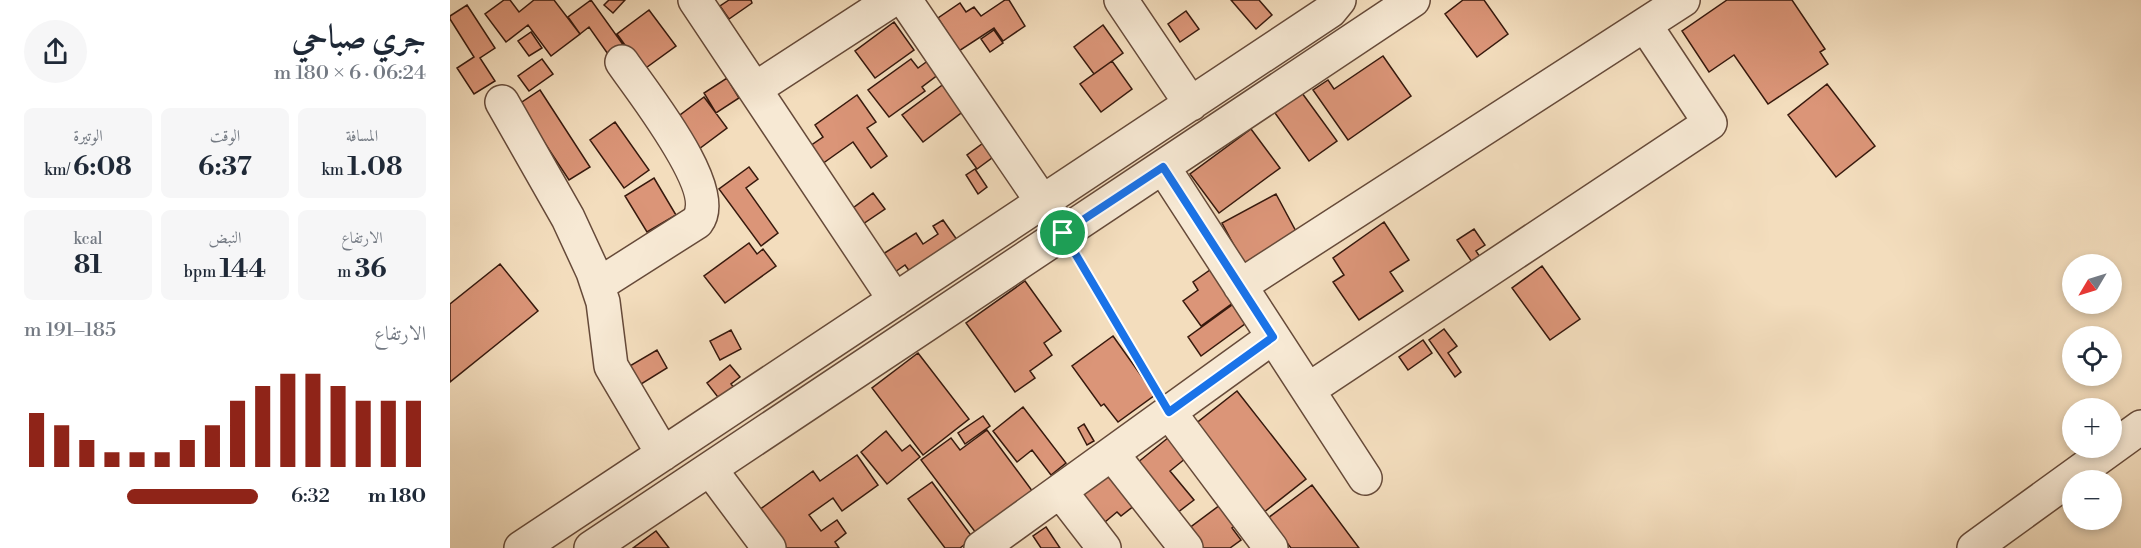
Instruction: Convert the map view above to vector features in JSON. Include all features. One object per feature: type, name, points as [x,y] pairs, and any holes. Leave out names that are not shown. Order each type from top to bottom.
[{"type":"street","points":[[695,0],[895,300]]},
{"type":"street","points":[[755,89],[892,0]]},
{"type":"street","points":[[905,0],[1063,233]]},
{"type":"street","points":[[1121,0],[1191,104]]},
{"type":"street","points":[[521,548],[1330,11],[1339,0]]},
{"type":"street","points":[[591,548],[1413,0]]},
{"type":"street","points":[[1240,286],[1683,0]]},
{"type":"street","points":[[1308,390],[1710,123],[1645,25]]},
{"type":"street","points":[[598,285],[697,222],[704,214],[703,198],[689,162],[622,62]]},
{"type":"street","points":[[502,102],[568,218],[598,285],[603,302],[611,366],[663,454]]},
{"type":"street","points":[[1163,167],[1365,478]]},
{"type":"street","points":[[981,548],[1273,337]]},
{"type":"street","points":[[1169,412],[1271,548]]},
{"type":"street","points":[[1974,548],[2141,427]]},
{"type":"street","points":[[1112,454],[1186,548]]},
{"type":"street","points":[[710,469],[768,548]]},
{"type":"street","points":[[1059,491],[1104,548]]},
{"type":"path","points":[[1063,233],[1169,412]]},
{"type":"building","points":[[504,0],[510,0],[519,12],[534,0],[554,0],[580,34],[551,56],[528,25],[506,42],[485,14]]},
{"type":"building","points":[[591,0],[624,46],[610,57],[589,27],[580,34],[568,17]]},
{"type":"building","points":[[609,0],[625,0],[613,13],[604,5]]},
{"type":"building","points":[[729,0],[751,0],[752,3],[729,19],[720,6]]},
{"type":"building","points":[[1005,0],[1009,0],[1025,26],[1003,41],[994,28],[959,51],[938,18],[960,3],[966,12],[974,7],[981,16]]},
{"type":"building","points":[[1231,0],[1259,0],[1272,15],[1256,29]]},
{"type":"building","points":[[1463,0],[1484,0],[1508,34],[1477,57],[1445,14]]},
{"type":"building","points":[[1727,0],[1792,0],[1825,49],[1820,52],[1828,64],[1768,104],[1734,55],[1709,72],[1682,31]]},
{"type":"building","points":[[467,5],[495,48],[480,58],[495,81],[474,94],[457,68],[474,57],[450,19],[450,16]]},
{"type":"building","points":[[649,10],[676,46],[643,70],[617,34]]},
{"type":"building","points":[[1186,11],[1199,29],[1180,42],[1168,24]]},
{"type":"building","points":[[894,22],[914,50],[875,78],[855,51]]},
{"type":"building","points":[[1103,25],[1123,53],[1094,74],[1074,47]]},
{"type":"building","points":[[994,30],[1003,43],[990,52],[981,39]]},
{"type":"building","points":[[531,32],[542,48],[529,56],[518,41]]},
{"type":"building","points":[[1383,56],[1411,96],[1348,140],[1313,90],[1328,80],[1334,89]]},
{"type":"building","points":[[933,57],[943,71],[922,87],[925,91],[889,117],[868,90],[911,59],[918,68]]},
{"type":"building","points":[[542,59],[553,74],[529,91],[518,76]]},
{"type":"building","points":[[1112,61],[1132,89],[1101,112],[1080,84]]},
{"type":"building","points":[[727,78],[739,98],[716,113],[704,93]]},
{"type":"building","points":[[945,83],[965,110],[923,142],[902,115]]},
{"type":"building","points":[[1827,84],[1875,146],[1836,177],[1788,115]]},
{"type":"building","points":[[540,90],[590,167],[569,180],[519,104]]},
{"type":"building","points":[[1302,93],[1337,141],[1309,161],[1275,113]]},
{"type":"building","points":[[857,95],[876,122],[867,128],[887,156],[871,168],[853,142],[822,164],[810,146],[823,137],[815,125]]},
{"type":"building","points":[[704,97],[727,128],[699,149],[676,118]]},
{"type":"building","points":[[615,122],[649,170],[624,188],[590,140]]},
{"type":"building","points":[[1251,129],[1280,168],[1219,213],[1190,174]]},
{"type":"building","points":[[990,138],[1000,152],[977,169],[967,155]]},
{"type":"building","points":[[749,167],[758,179],[746,188],[778,233],[761,246],[719,189]]},
{"type":"building","points":[[975,169],[987,187],[978,194],[966,175]]},
{"type":"building","points":[[654,178],[676,215],[647,232],[625,196]]},
{"type":"building","points":[[873,193],[885,209],[860,226],[849,211]]},
{"type":"building","points":[[1276,194],[1299,237],[1245,266],[1222,223]]},
{"type":"building","points":[[943,220],[960,244],[913,276],[905,265],[895,272],[883,254],[916,233],[923,244],[938,234],[933,226]]},
{"type":"building","points":[[1384,222],[1409,260],[1390,272],[1403,291],[1359,320],[1333,282],[1344,275],[1333,258]]},
{"type":"building","points":[[1474,229],[1485,245],[1476,251],[1482,260],[1474,265],[1457,240]]},
{"type":"building","points":[[749,243],[757,254],[763,249],[776,266],[725,303],[704,276]]},
{"type":"building","points":[[500,264],[538,311],[450,382],[450,304]]},
{"type":"building","points":[[1217,265],[1241,297],[1201,326],[1183,301],[1198,290],[1193,282]]},
{"type":"building","points":[[1542,266],[1580,319],[1550,340],[1512,288]]},
{"type":"building","points":[[1025,281],[1061,331],[1044,343],[1052,355],[1030,371],[1035,378],[1015,392],[966,323]]},
{"type":"building","points":[[1239,300],[1253,318],[1201,356],[1188,337]]},
{"type":"building","points":[[1444,329],[1457,346],[1448,353],[1461,372],[1455,377],[1429,340]]},
{"type":"building","points":[[731,330],[741,349],[720,360],[710,341]]},
{"type":"building","points":[[1113,336],[1155,395],[1118,422],[1104,404],[1101,406],[1072,366]]},
{"type":"building","points":[[1423,340],[1432,353],[1408,370],[1399,357]]},
{"type":"building","points":[[657,350],[667,368],[638,386],[628,367]]},
{"type":"building","points":[[918,353],[969,419],[923,455],[872,388]]},
{"type":"building","points":[[730,365],[740,377],[731,384],[739,394],[724,405],[707,383]]},
{"type":"building","points":[[1237,391],[1306,479],[1263,513],[1194,425]]},
{"type":"building","points":[[1023,407],[1066,463],[1051,475],[1032,450],[1017,462],[993,431]]},
{"type":"building","points":[[983,416],[990,426],[965,444],[958,433]]},
{"type":"building","points":[[1084,424],[1094,441],[1087,445],[1078,428]]},
{"type":"building","points":[[987,430],[1036,496],[976,533],[921,460],[951,438],[960,450]]},
{"type":"building","points":[[886,431],[902,451],[910,445],[920,457],[887,484],[861,452]]},
{"type":"building","points":[[1174,433],[1191,454],[1170,471],[1194,500],[1177,513],[1137,463]]},
{"type":"building","points":[[857,455],[878,485],[842,511],[833,498],[809,515],[821,531],[837,520],[846,533],[835,542],[839,548],[786,548],[759,510],[813,471],[820,481]]},
{"type":"building","points":[[1111,466],[1139,502],[1121,516],[1117,512],[1099,527],[1074,496]]},
{"type":"building","points":[[932,482],[973,538],[960,548],[945,548],[908,499]]},
{"type":"building","points":[[1312,485],[1359,548],[1291,548],[1268,518]]},
{"type":"building","points":[[1228,499],[1244,520],[1232,528],[1241,540],[1230,548],[1202,548],[1188,529]]},
{"type":"building","points":[[1046,527],[1060,548],[1041,548],[1033,536]]},
{"type":"building","points":[[656,531],[669,548],[633,548]]},
{"type":"route","points":[[1163,167],[1273,337],[1169,412],[1063,233],[1163,167]]}]
